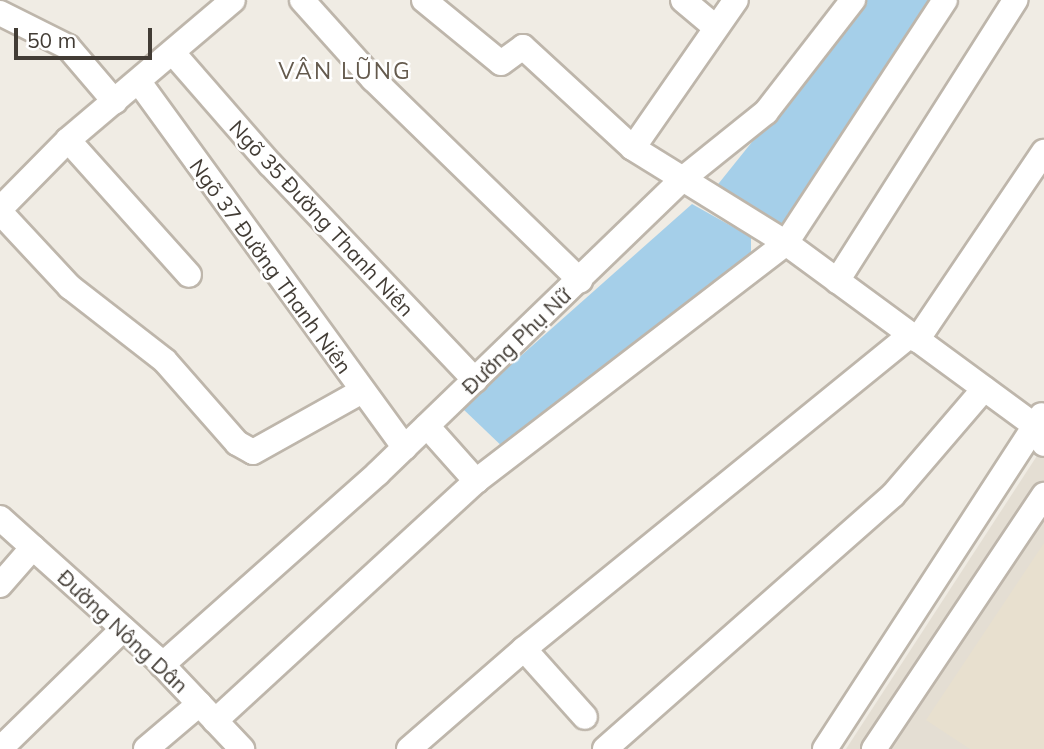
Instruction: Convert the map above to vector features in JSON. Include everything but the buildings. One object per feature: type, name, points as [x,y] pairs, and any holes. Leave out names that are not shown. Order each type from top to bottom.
[{"type":"street","points":[[233,0],[68,140],[0,211],[69,287],[165,360],[237,443],[253,452],[362,391]]},
{"type":"street","points":[[302,0],[373,79],[580,280]]},
{"type":"street","points":[[424,0],[501,62],[523,47],[633,148],[680,181],[786,243],[984,389],[1041,427],[825,749]]},
{"type":"street","points":[[682,0],[714,26]]},
{"type":"street","points":[[633,148],[714,26],[736,0]]},
{"type":"street","name":"Đường Phụ Nữ","points":[[162,665],[405,447],[680,181],[766,112],[853,0]]},
{"type":"street","points":[[146,749],[207,713],[476,481],[786,243],[945,0]]},
{"type":"street","points":[[837,281],[1016,0]]},
{"type":"street","points":[[0,13],[68,47],[115,102]]},
{"type":"street","name":"Ngõ 35 Đường Thanh Niên","points":[[173,53],[270,164],[475,380]]},
{"type":"street","name":"Ngõ 37 Đường Thanh Niên","points":[[139,82],[405,447]]},
{"type":"street","points":[[68,140],[190,275]]},
{"type":"street","points":[[409,749],[524,649],[914,338],[1044,152]]},
{"type":"street","points":[[605,749],[893,495],[984,389]]},
{"type":"street","points":[[427,426],[476,481]]},
{"type":"street","points":[[874,749],[1044,495]]},
{"type":"street","name":"Đường Nông Dân","points":[[0,518],[162,665],[242,749]]},
{"type":"street","points":[[0,585],[33,547]]},
{"type":"street","points":[[0,749],[123,629]]},
{"type":"street","points":[[524,649],[585,717]]},
{"type":"shaded area","points":[[1044,445],[1044,749],[846,749]]},
{"type":"shaded area","points":[[1044,543],[1044,749],[970,749],[926,720]]},
{"type":"water","points":[[866,0],[942,0],[782,228],[715,188]]},
{"type":"water","points":[[692,204],[751,237],[751,254],[548,429],[508,452],[462,408]]},
{"type":"district","name":"VÂN LŨNG","points":[[345,71]]}]
